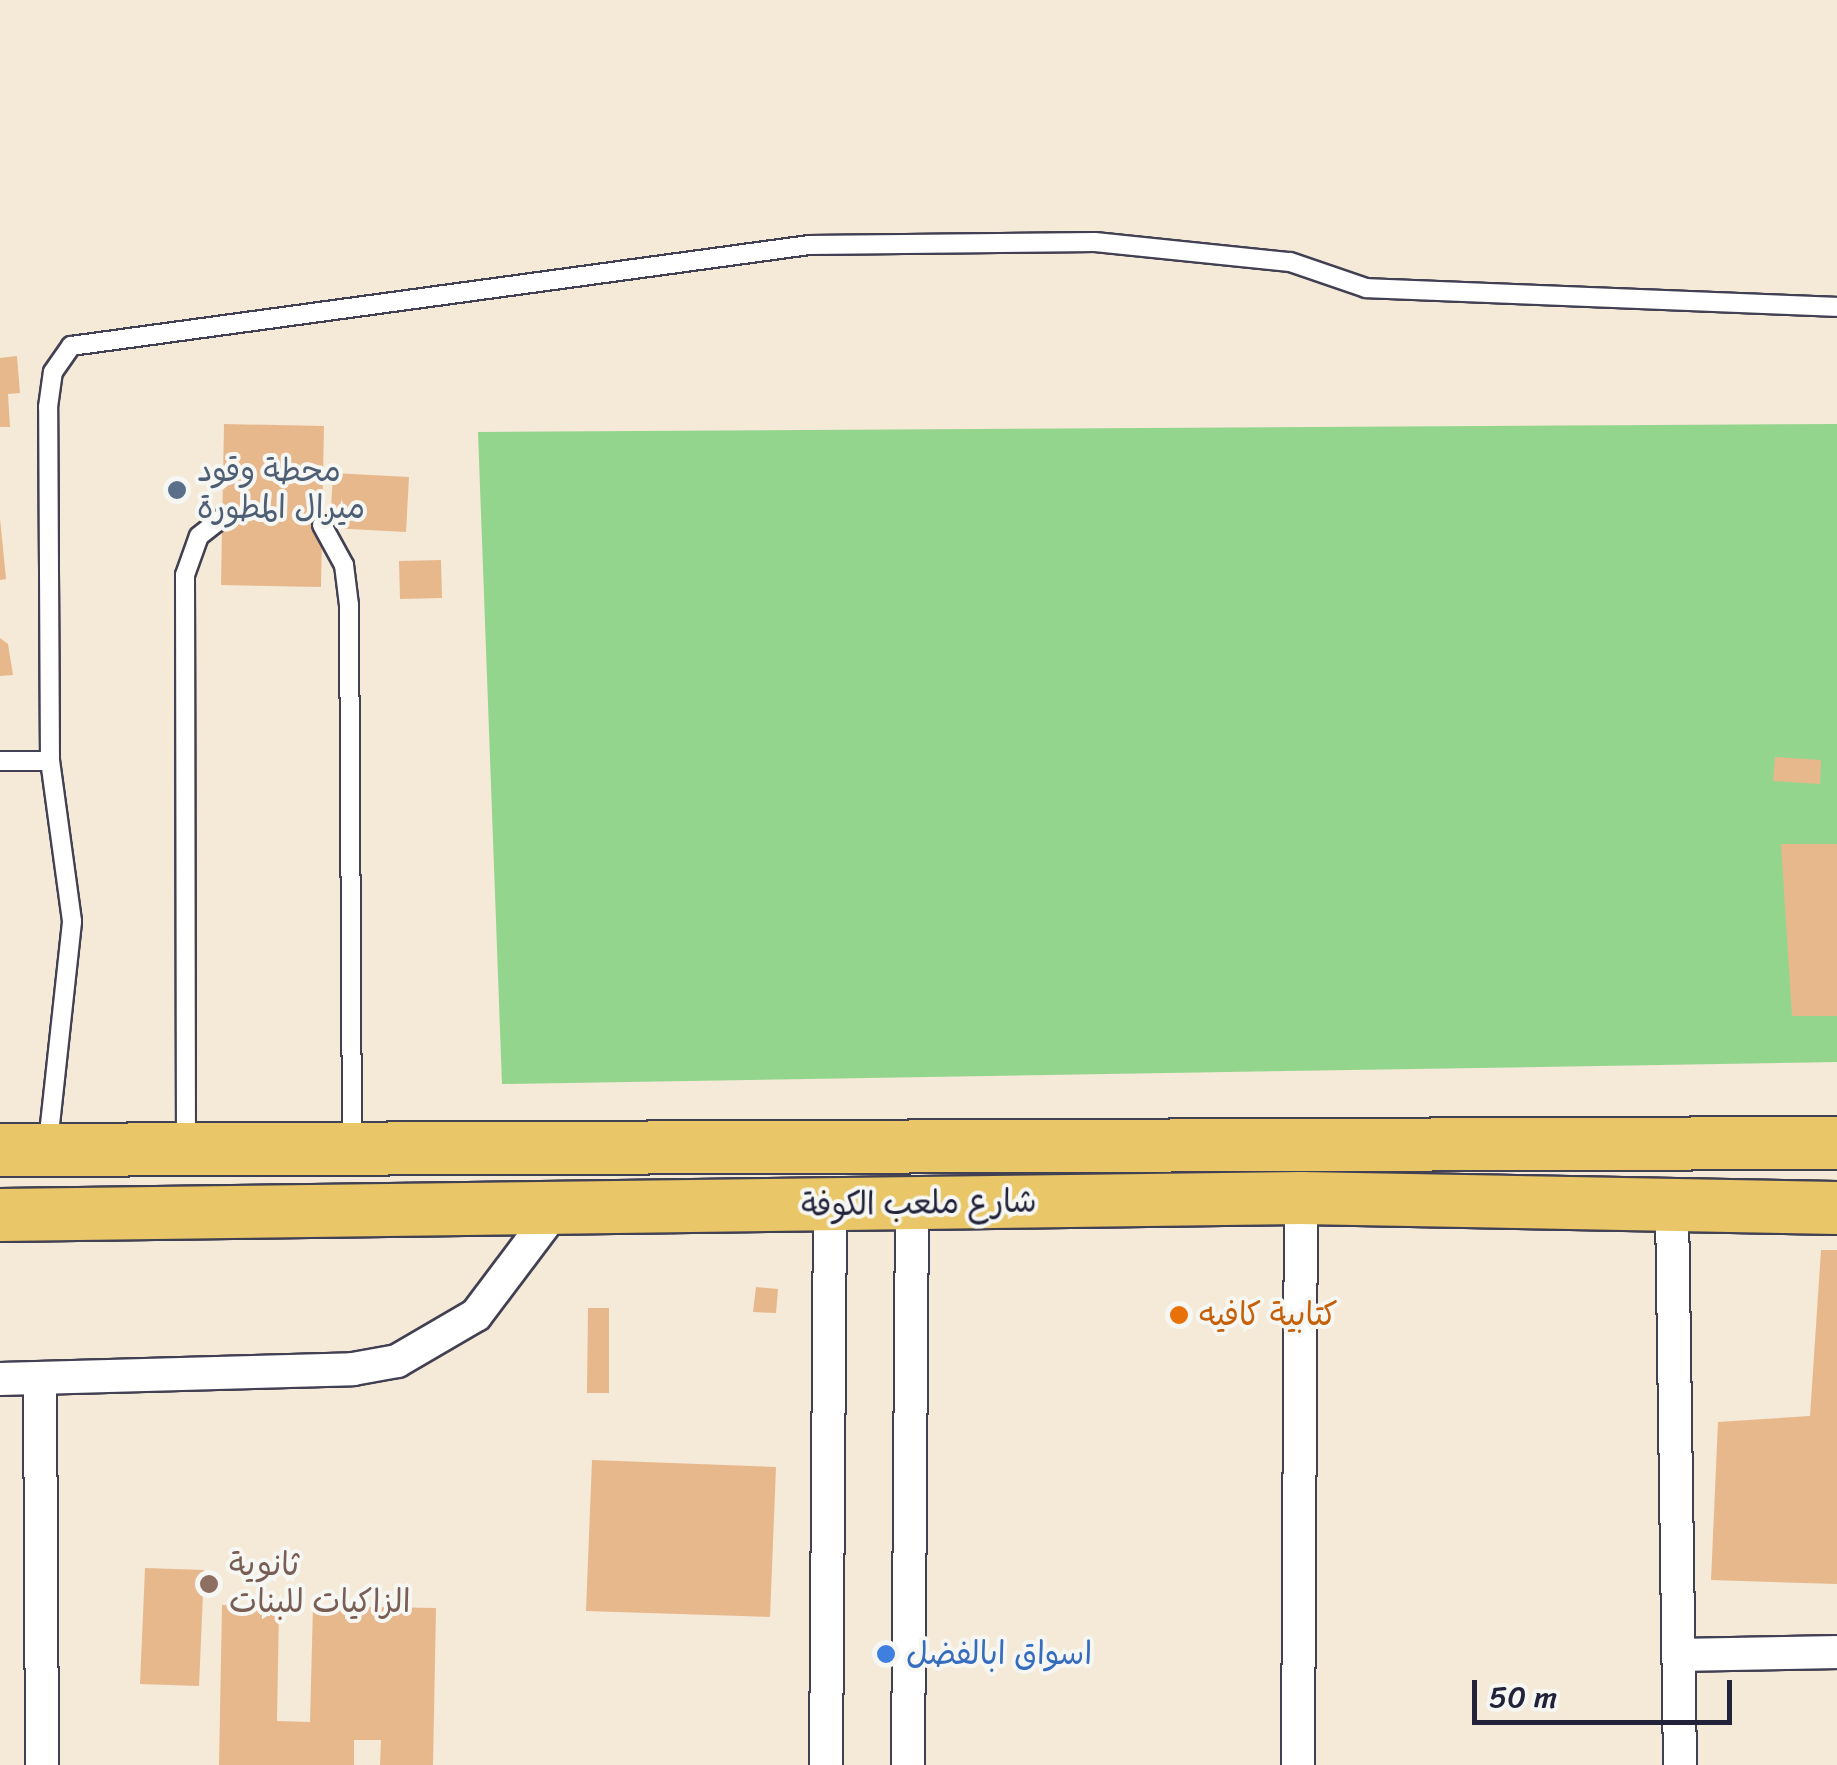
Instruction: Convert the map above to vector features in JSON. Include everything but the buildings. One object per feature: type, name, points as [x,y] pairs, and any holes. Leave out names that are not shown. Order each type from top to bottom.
[{"type":"main road","name":"شارع ملعب الكوفة","points":[[24,1150],[544,1152],[1207,1141],[1837,1142]]},
{"type":"main road","points":[[1207,1141],[1192,1171],[1209,1199]]},
{"type":"main road","points":[[1089,1142],[1107,1171],[1092,1202]]},
{"type":"main road","name":"شارع ملعب الكوفة","points":[[0,1216],[1301,1198],[1837,1208]]},
{"type":"street","points":[[1298,1765],[1301,1198]]},
{"type":"street","points":[[908,1765],[912,1203]]},
{"type":"street","points":[[826,1765],[830,1206]]},
{"type":"street","points":[[1672,1207],[1680,1765]]},
{"type":"street","points":[[0,1379],[352,1369],[397,1361],[476,1315],[556,1209]]},
{"type":"street","points":[[40,1379],[42,1765]]},
{"type":"street","points":[[1680,1655],[1837,1652]]},
{"type":"lane","points":[[24,1150],[72,921],[50,761],[48,407],[54,372],[71,346],[809,246],[1095,242],[1290,262],[1366,288],[1837,306]]},
{"type":"lane","points":[[186,1148],[185,575],[199,536],[222,518]]},
{"type":"lane","points":[[322,525],[344,565],[349,605],[352,1149]]},
{"type":"lane","points":[[0,761],[50,761]]},
{"type":"green space","points":[[1837,424],[1837,1062],[502,1084],[478,432]]},
{"type":"place","name":"محطة وقود ميرال المطورة","points":[[177,490]]},
{"type":"place","name":"كتابية كافيه","points":[[1179,1315]]},
{"type":"place","name":"ثانوية الزاكيات للبنات","points":[[209,1584]]},
{"type":"place","name":"اسواق ابالفضل","points":[[886,1654]]}]
